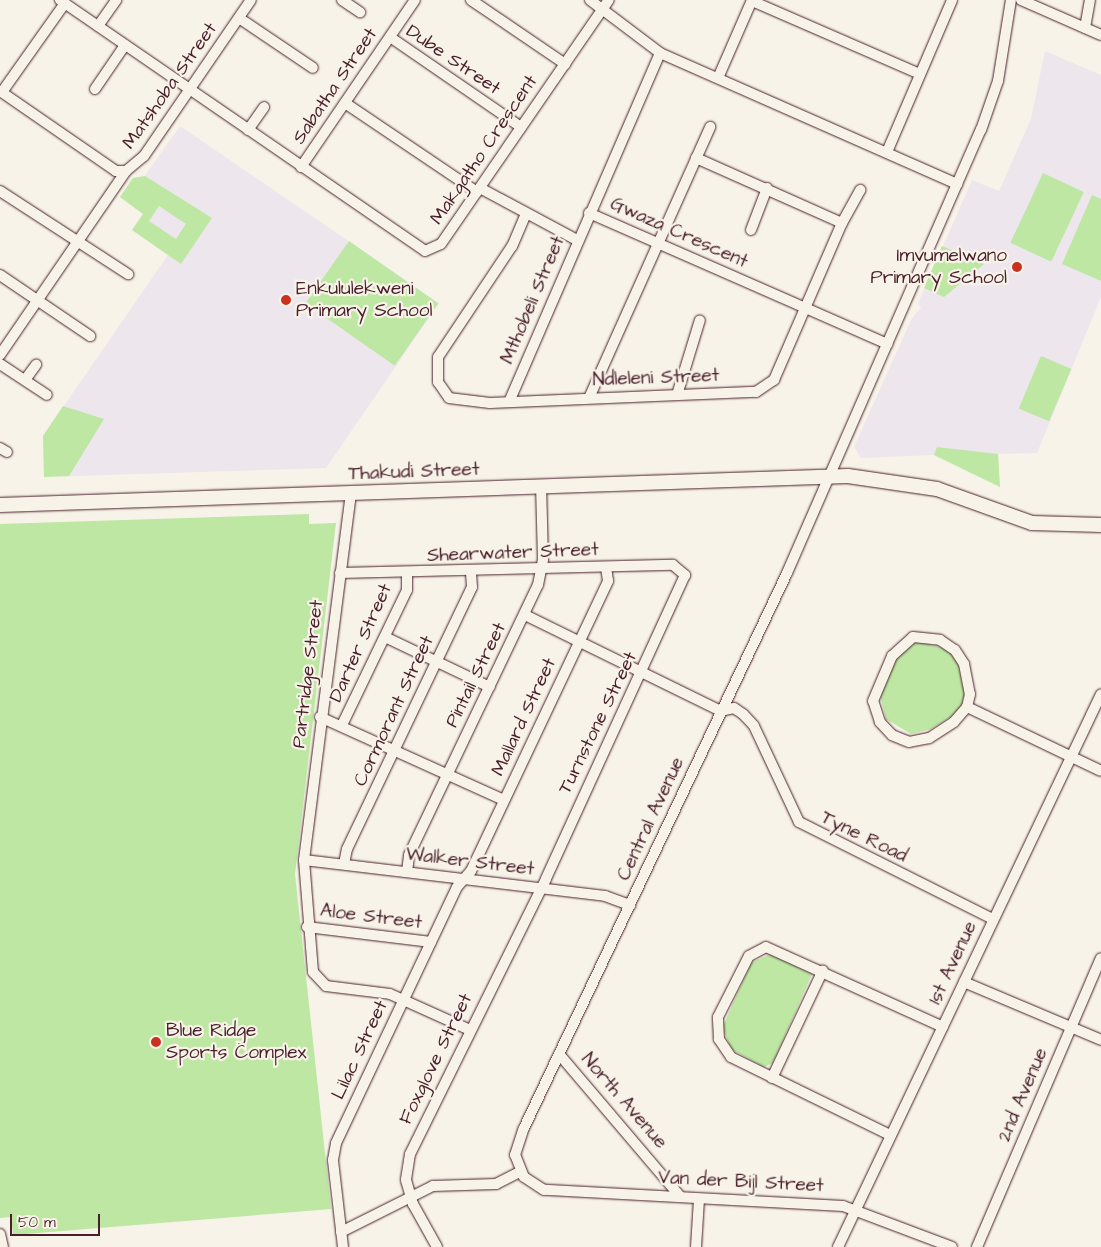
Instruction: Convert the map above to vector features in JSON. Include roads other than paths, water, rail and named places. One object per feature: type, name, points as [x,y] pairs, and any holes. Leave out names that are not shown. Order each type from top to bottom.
[{"type":"street","points":[[98,26],[116,0]]},
{"type":"street","name":"Matshoba Street","points":[[0,355],[126,171],[144,156],[251,0]]},
{"type":"street","points":[[342,0],[360,12]]},
{"type":"street","name":"Sabatha Street","points":[[301,167],[415,0]]},
{"type":"street","points":[[471,0],[565,64]]},
{"type":"street","points":[[590,0],[606,4],[660,53],[957,184]]},
{"type":"street","points":[[887,152],[952,0]]},
{"type":"street","name":"Central Avenue","points":[[522,1174],[515,1155],[519,1140],[830,476],[993,101],[1011,0]]},
{"type":"street","points":[[1020,0],[1101,36]]},
{"type":"street","points":[[1085,28],[1090,0]]},
{"type":"street","points":[[718,78],[752,1],[920,74]]},
{"type":"street","points":[[63,2],[1,92],[116,171],[126,171]]},
{"type":"street","name":"Makgatho Crescent","points":[[63,2],[425,251],[441,244],[606,4]]},
{"type":"street","name":"Matshoba Street","points":[[239,18],[313,68]]},
{"type":"street","name":"Dube Street","points":[[390,38],[521,127]]},
{"type":"street","points":[[95,89],[125,45]]},
{"type":"street","name":"Gwaza Crescent","points":[[660,53],[589,213],[888,344]]},
{"type":"street","points":[[345,102],[478,190],[525,216],[577,240]]},
{"type":"street","points":[[248,130],[264,107]]},
{"type":"street","points":[[589,398],[710,127]]},
{"type":"street","points":[[696,158],[842,223]]},
{"type":"street","points":[[751,230],[767,188]]},
{"type":"street","points":[[808,310],[842,223],[860,190]]},
{"type":"street","points":[[0,191],[79,240],[128,274]]},
{"type":"street","name":"Mthobeli Street","points":[[509,402],[589,213]]},
{"type":"street","name":"Ndleleni Street","points":[[525,216],[512,246],[438,357],[438,382],[457,402],[677,396],[767,389],[808,310]]},
{"type":"street","points":[[0,275],[90,336]]},
{"type":"street","points":[[677,396],[700,320]]},
{"type":"street","points":[[0,364],[47,395]]},
{"type":"street","points":[[25,380],[36,365]]},
{"type":"street","name":"Thakudi Street","points":[[0,505],[830,476],[913,483],[1032,523],[1101,525]]},
{"type":"street","name":"Pintail Street","points":[[407,872],[409,855],[525,615],[540,569],[540,486]]},
{"type":"street","name":"Partridge Street","points":[[351,493],[320,717],[304,860],[307,927],[318,981],[404,999]]},
{"type":"street","name":"Shearwater Street","points":[[340,574],[407,574],[672,565],[684,572]]},
{"type":"street","name":"Mallard Street","points":[[464,879],[504,800],[608,581],[606,567]]},
{"type":"street","name":"Cormorant Street","points":[[344,864],[347,849],[472,587],[471,572]]},
{"type":"street","name":"Turnstone Street","points":[[539,888],[685,582],[684,572]]},
{"type":"street","name":"Darter Street","points":[[342,725],[407,590],[407,574]]},
{"type":"street","points":[[525,615],[721,711]]},
{"type":"street","points":[[914,636],[930,637],[950,645],[964,664],[970,687],[967,707],[940,731],[909,742],[892,735],[877,717],[873,701],[901,645],[914,636]]},
{"type":"street","points":[[385,637],[490,687]]},
{"type":"street","name":"1st Avenue","points":[[838,1247],[890,1134],[943,1027],[1101,694]]},
{"type":"street","points":[[967,707],[1101,771]]},
{"type":"street","name":"Tyne Road","points":[[721,711],[734,708],[754,726],[799,822],[994,919]]},
{"type":"street","points":[[320,717],[342,725],[504,800]]},
{"type":"street","name":"Walker Street","points":[[304,860],[605,896],[630,904]]},
{"type":"street","name":"Lilac Street","points":[[343,1247],[334,1148],[431,942],[464,879]]},
{"type":"street","name":"Foxglove Street","points":[[437,1247],[412,1197],[405,1174],[408,1161],[539,888]]},
{"type":"street","name":"Aloe Street","points":[[307,927],[431,942]]},
{"type":"street","points":[[890,1134],[772,1078],[724,1049],[718,1017],[749,956],[756,950],[774,948],[943,1027]]},
{"type":"street","name":"2nd Avenue","points":[[977,1247],[1101,958]]},
{"type":"street","points":[[772,1078],[822,970]]},
{"type":"street","points":[[964,982],[1101,1040]]},
{"type":"street","points":[[404,999],[470,1030]]},
{"type":"street","name":"North Avenue","points":[[559,1054],[680,1196]]},
{"type":"street","points":[[341,1232],[441,1184],[496,1184],[522,1174]]},
{"type":"street","name":"Van der Bijl Street","points":[[522,1174],[544,1190],[680,1196],[699,1199],[857,1208],[952,1247]]},
{"type":"street","points":[[696,1247],[699,1199]]},
{"type":"street","points":[[0,1234],[3,1247]]},
{"type":"place","name":"Imvumelwano Primary School","points":[[1017,267]]},
{"type":"place","name":"Enkululekweni Primary School","points":[[286,300]]},
{"type":"place","name":"Blue Ridge Sports Complex","points":[[156,1042]]}]
